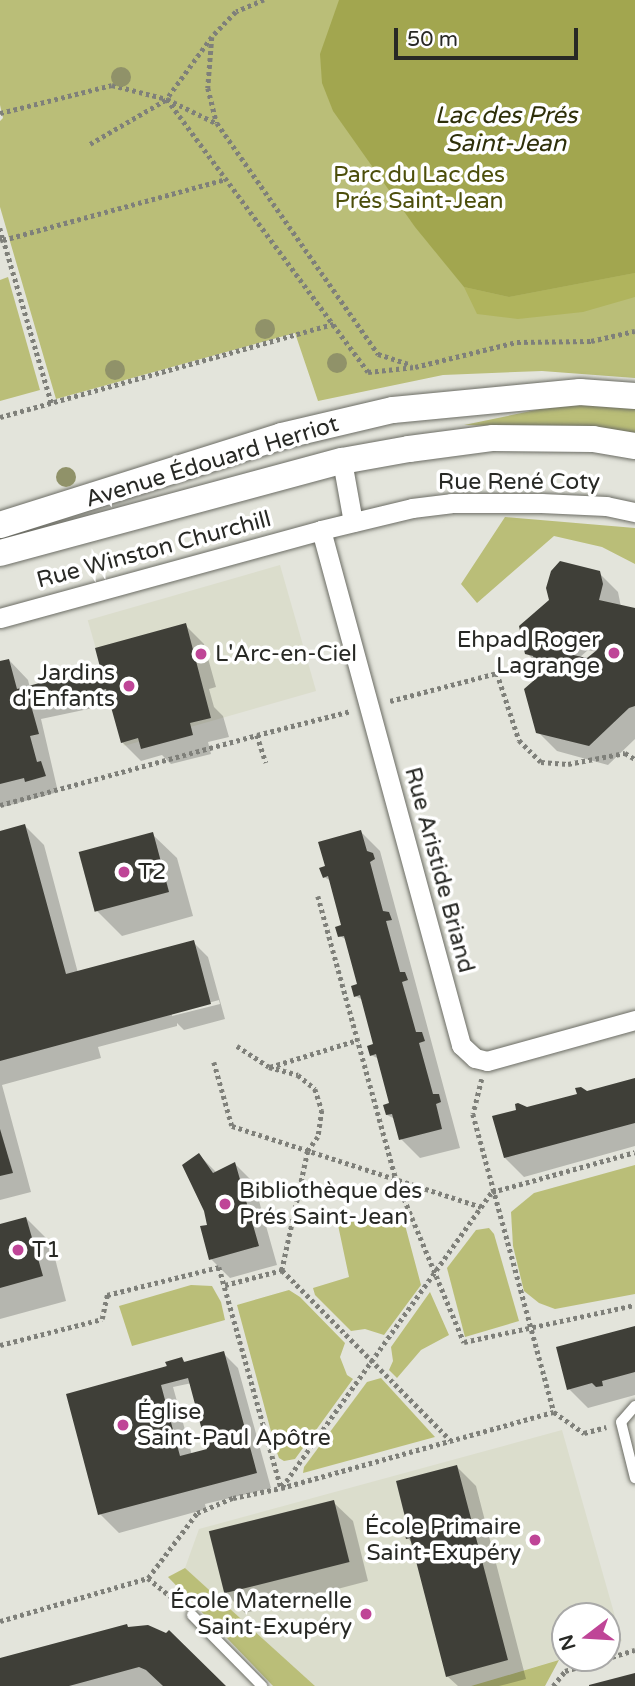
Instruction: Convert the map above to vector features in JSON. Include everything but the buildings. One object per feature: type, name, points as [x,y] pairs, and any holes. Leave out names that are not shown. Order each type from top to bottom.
[{"type":"main road","name":"Avenue Édouard Herriot","points":[[0,526],[282,436],[393,410],[482,399],[580,392],[635,396]]},
{"type":"main road","name":"Avenue Édouard Herriot","points":[[0,553],[342,461],[493,438],[593,439],[635,446]]},
{"type":"street","points":[[342,461],[353,522]]},
{"type":"street","name":"Rue René Coty","points":[[321,530],[412,508],[463,503],[593,505],[635,512]]},
{"type":"street","name":"Rue Winston Churchill","points":[[0,618],[321,530]]},
{"type":"street","name":"Rue Aristide Briand","points":[[321,530],[461,1045],[475,1058],[487,1061]]},
{"type":"street","points":[[487,1061],[635,1020]]},
{"type":"lane","points":[[635,1406],[621,1422],[635,1478]]},
{"type":"lane","points":[[192,1615],[262,1686]]},
{"type":"path","points":[[90,144],[167,99],[212,37],[236,12],[264,0]]},
{"type":"path","points":[[212,37],[208,88],[217,123],[378,354],[415,367]]},
{"type":"path","points":[[0,113],[113,85],[167,99],[217,123]]},
{"type":"path","points":[[167,99],[368,372],[415,367],[517,341],[591,341],[635,331]]},
{"type":"path","points":[[2,240],[226,179]]},
{"type":"path","points":[[0,228],[51,402]]},
{"type":"path","points":[[0,416],[334,324]]},
{"type":"path","points":[[0,805],[497,673],[519,740],[541,762],[568,764],[625,753],[635,759]]},
{"type":"path","points":[[257,735],[266,763]]},
{"type":"path","points":[[318,896],[396,1179],[464,1342],[635,1305]]},
{"type":"path","points":[[269,1067],[358,1040]]},
{"type":"path","points":[[237,1046],[269,1067],[298,1075],[315,1088],[322,1110],[318,1137],[308,1151],[282,1270]]},
{"type":"path","points":[[487,1061],[473,1114],[492,1192],[554,1412],[584,1433],[621,1422]]},
{"type":"path","points":[[214,1062],[232,1126],[481,1207]]},
{"type":"path","points":[[281,1488],[492,1192],[635,1152]]},
{"type":"path","points":[[0,1345],[102,1319],[107,1295],[219,1267],[281,1488]]},
{"type":"path","points":[[225,1284],[282,1270]]},
{"type":"path","points":[[282,1270],[450,1440]]},
{"type":"path","points":[[0,1621],[148,1578],[197,1513],[233,1498],[281,1488],[554,1412]]},
{"type":"path","points":[[148,1578],[192,1615]]},
{"type":"path","points":[[553,1686],[565,1671],[635,1650]]},
{"type":"shaded area","points":[[635,273],[635,297],[583,312],[518,319],[477,314],[464,287],[509,297]]},
{"type":"shaded area","name":"L'Arc-en-Ciel","points":[[280,565],[316,691],[124,746],[88,620]]},
{"type":"shaded area","name":"École Maternelle Saint-Exupéry","points":[[562,1430],[611,1602],[551,1602],[551,1662],[471,1686],[315,1686],[185,1568],[199,1529]]},
{"type":"green space","name":"Parc du Lac des Prés Saint-Jean","points":[[0,0],[635,0],[635,378],[542,371],[443,375],[318,401],[295,333],[56,399],[0,207],[0,121],[3,118],[0,105]]},
{"type":"green space","points":[[8,277],[40,390],[0,401],[0,280]]},
{"type":"green space","points":[[570,403],[635,405],[635,439],[582,428],[464,425]]},
{"type":"green space","points":[[505,517],[635,528],[635,564],[602,547],[554,536],[477,603],[461,584]]},
{"type":"green space","points":[[635,1165],[635,1294],[555,1309],[539,1303],[524,1291],[513,1246],[511,1212],[534,1193]]},
{"type":"green space","points":[[401,1210],[421,1285],[384,1335],[365,1329],[351,1331],[315,1295],[313,1288],[349,1277],[338,1225]]},
{"type":"green space","points":[[489,1228],[494,1234],[519,1321],[465,1337],[447,1268],[476,1230]]},
{"type":"green space","points":[[191,1285],[212,1286],[221,1302],[225,1320],[132,1346],[119,1306]]},
{"type":"green space","points":[[289,1290],[300,1297],[345,1343],[340,1357],[347,1375],[353,1379],[295,1459],[284,1461],[279,1458],[276,1450],[237,1305]]},
{"type":"green space","points":[[430,1292],[449,1335],[421,1350],[397,1378],[389,1370],[393,1361],[391,1347]]},
{"type":"green space","points":[[381,1378],[435,1437],[303,1473],[304,1467],[367,1382]]},
{"type":"green space","points":[[185,1568],[315,1686],[273,1686],[168,1577]]},
{"type":"green space","points":[[551,1662],[553,1672],[545,1686],[471,1686]]},
{"type":"water","name":"Lac des Prés Saint-Jean","points":[[339,0],[635,0],[635,273],[509,297],[464,287],[415,227],[333,111],[322,83],[320,54]]},
{"type":"place","name":"Ehpad Roger Lagrange","points":[[614,653]]},
{"type":"place","name":"L'Arc-en-Ciel","points":[[201,654]]},
{"type":"place","name":"Jardins d'Enfants","points":[[129,686]]},
{"type":"place","name":"T2","points":[[124,872]]},
{"type":"place","name":"Bibliothèque des Prés Saint-Jean","points":[[225,1204]]},
{"type":"place","name":"T1","points":[[18,1250]]},
{"type":"place","name":"Église Saint-Paul Apôtre","points":[[123,1425]]},
{"type":"place","name":"École Primaire Saint-Exupéry","points":[[535,1540]]},
{"type":"place","name":"École Maternelle Saint-Exupéry","points":[[366,1614]]}]
